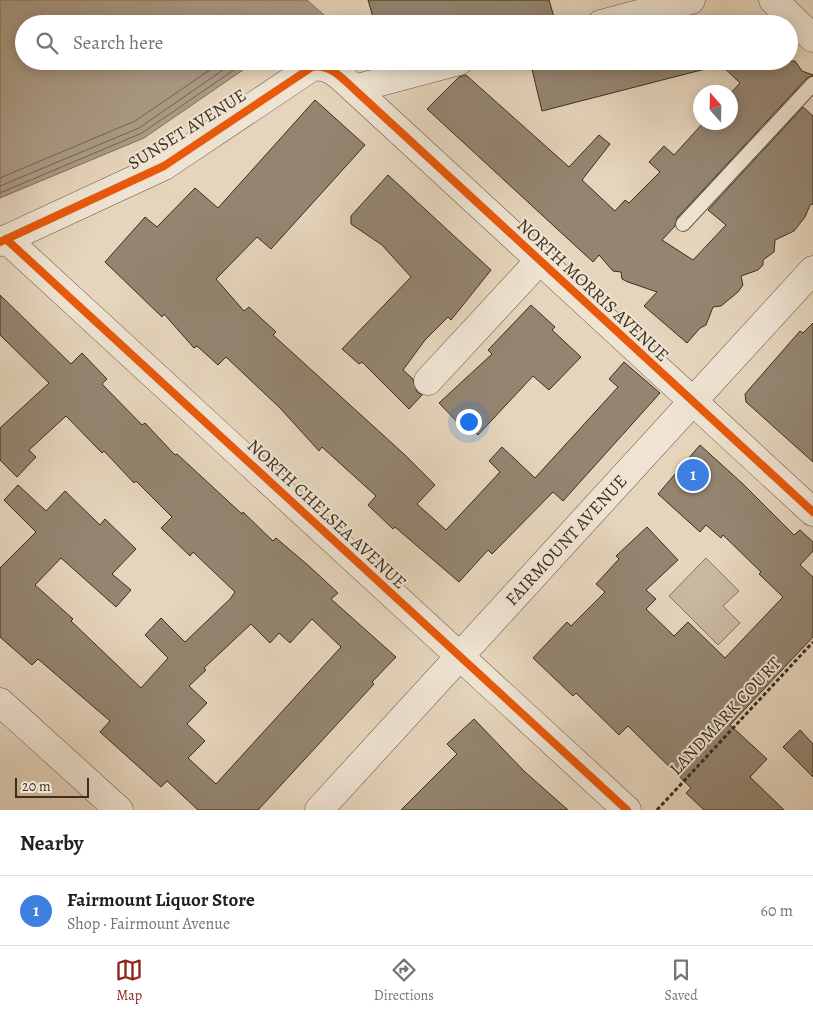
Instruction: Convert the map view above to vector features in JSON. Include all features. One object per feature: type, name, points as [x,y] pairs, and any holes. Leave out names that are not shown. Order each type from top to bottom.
[{"type":"street","points":[[635,15],[691,0]]},
{"type":"street","points":[[774,0],[789,15]]},
{"type":"street","points":[[798,23],[813,38]]},
{"type":"street","name":"SUNSET AVENUE","points":[[3,240],[164,166],[308,70]]},
{"type":"street","name":"SUNSET AVENUE","points":[[334,70],[354,89]]},
{"type":"street","points":[[354,89],[425,70]]},
{"type":"street","name":"NORTH MORRIS AVENUE","points":[[354,89],[813,512]]},
{"type":"street","name":"NORTH CHELSEA AVENUE","points":[[3,240],[627,810]]},
{"type":"street","points":[[428,381],[540,260]]},
{"type":"street","name":"FAIRMOUNT AVENUE","points":[[319,810],[813,270]]},
{"type":"street","points":[[0,702],[119,810]]},
{"type":"lane","points":[[683,224],[813,84]]},
{"type":"shaded area","points":[[706,558],[739,591],[723,606],[740,623],[718,645],[669,596]]},
{"type":"water","points":[[0,0],[307,0],[324,15],[15,15],[15,70],[243,70],[144,138],[0,198]]},
{"type":"building","points":[[368,0],[549,0],[553,15],[372,15]]},
{"type":"building","points":[[798,65],[802,71],[813,75],[807,78],[677,218],[675,226],[662,240],[693,260],[726,225],[708,210],[803,107],[813,116],[813,204],[810,205],[805,217],[794,231],[775,240],[774,252],[763,260],[763,265],[758,270],[741,276],[743,285],[738,292],[721,306],[713,307],[706,325],[700,328],[687,343],[644,306],[657,292],[622,279],[621,272],[613,271],[599,255],[593,262],[427,109],[459,77],[466,75],[569,167],[599,135],[610,144],[582,180],[615,211],[625,200],[629,203],[660,172],[649,162],[664,146],[674,155],[697,130],[738,130],[738,85],[740,83],[726,70],[798,70]]},
{"type":"building","points":[[532,70],[701,70],[542,111]]},
{"type":"building","points":[[315,100],[365,145],[271,249],[257,237],[216,279],[244,311],[249,307],[276,332],[273,335],[405,455],[435,485],[417,504],[446,530],[500,472],[489,461],[502,447],[535,478],[618,387],[609,379],[624,362],[660,393],[563,501],[553,492],[492,554],[488,550],[459,582],[395,527],[393,529],[368,505],[376,496],[322,447],[319,451],[280,408],[226,357],[218,365],[197,346],[194,348],[164,314],[162,317],[105,262],[145,217],[157,227],[195,188],[218,208]]},
{"type":"building","points":[[388,175],[491,270],[451,320],[448,317],[425,340],[403,370],[413,379],[417,392],[422,395],[409,409],[362,362],[359,364],[342,349],[411,277],[382,245],[351,224],[351,216]]},
{"type":"building","points":[[0,295],[71,364],[82,353],[107,379],[102,384],[142,425],[145,423],[175,455],[177,454],[273,541],[276,538],[309,566],[338,593],[331,599],[396,657],[372,682],[374,684],[258,810],[198,810],[167,781],[161,787],[100,732],[110,721],[38,659],[32,665],[0,637],[0,568],[36,532],[4,500],[18,485],[46,511],[65,491],[100,525],[105,519],[136,549],[112,574],[131,590],[116,607],[61,558],[35,585],[73,619],[71,621],[141,688],[168,658],[145,635],[161,618],[185,642],[235,592],[193,552],[190,556],[161,528],[172,517],[136,481],[134,483],[104,451],[102,453],[66,416],[29,450],[36,457],[17,477],[0,460],[0,428],[49,383],[0,335]],"holes":[[[312,619],[341,647],[216,784],[188,758],[205,741],[187,724],[207,703],[189,686],[206,670],[204,668],[251,624],[270,643],[279,633],[290,643]]]},
{"type":"building","points":[[531,305],[555,327],[552,330],[581,357],[549,390],[533,376],[478,435],[467,424],[463,428],[439,403],[492,354],[488,350]]},
{"type":"building","points":[[813,323],[813,462],[746,402],[745,394],[800,331],[803,333]]},
{"type":"building","points":[[700,445],[743,484],[794,535],[800,530],[813,542],[813,551],[800,565],[813,577],[813,637],[730,725],[767,759],[750,777],[784,810],[704,810],[686,793],[691,788],[628,726],[619,735],[576,693],[573,696],[533,658],[567,622],[571,626],[605,592],[596,584],[619,559],[616,556],[647,527],[678,560],[646,590],[656,599],[646,609],[674,636],[688,622],[725,658],[783,597],[759,574],[761,572],[723,535],[721,538],[706,525],[700,532],[658,494]]},
{"type":"building","points":[[474,719],[525,772],[568,810],[401,810],[457,754],[447,744]]},
{"type":"building","points":[[800,730],[813,744],[813,777],[783,747]]},
{"type":"cycle path","points":[[0,242],[164,166],[308,70]]},
{"type":"cycle path","points":[[332,70],[813,512]]},
{"type":"cycle path","points":[[6,239],[627,810]]},
{"type":"place","name":"Fairmount Liquor Store","points":[[693,475]]}]
